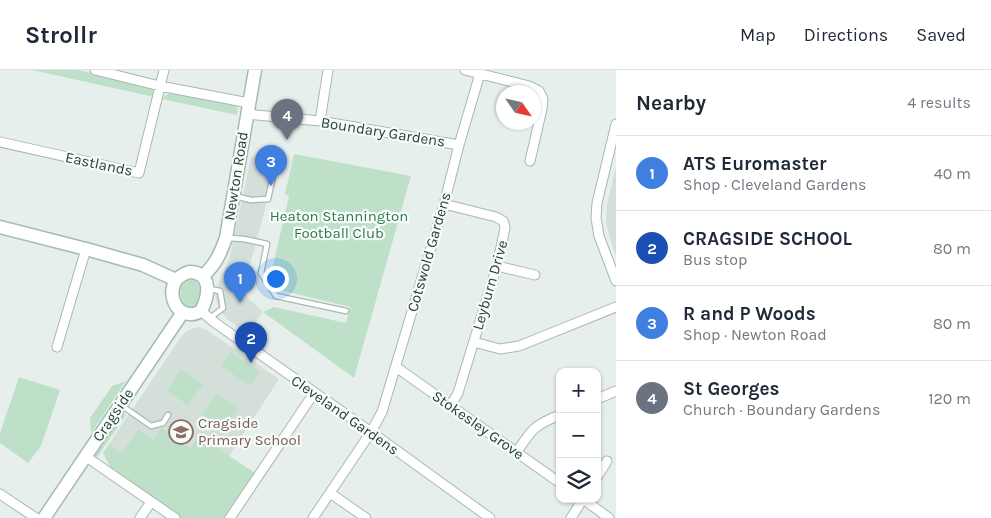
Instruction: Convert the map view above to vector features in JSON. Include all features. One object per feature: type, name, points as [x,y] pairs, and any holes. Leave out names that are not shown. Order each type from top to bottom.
[{"type":"street","name":"Boundary Gardens","points":[[95,70],[248,108],[459,145]]},
{"type":"street","points":[[160,86],[164,70]]},
{"type":"street","name":"Newton Road","points":[[205,282],[221,254],[226,238],[255,70]]},
{"type":"street","points":[[320,121],[328,70]]},
{"type":"street","points":[[464,70],[481,72],[539,91],[543,99],[542,109],[530,161]]},
{"type":"street","name":"Cotswold Gardens","points":[[313,518],[371,432],[382,412],[481,72]]},
{"type":"street","name":"Eastlands","points":[[0,142],[139,173],[160,86]]},
{"type":"street","points":[[616,124],[597,203],[596,218],[599,236],[616,281]]},
{"type":"street","name":"Leyburn Drive","points":[[444,204],[496,217],[503,221],[505,227],[497,266],[458,394],[451,406]]},
{"type":"street","points":[[0,230],[86,249],[143,265],[176,280]]},
{"type":"street","points":[[57,347],[86,249]]},
{"type":"street","points":[[497,266],[535,274]]},
{"type":"street","points":[[194,272],[205,282],[206,315],[188,314],[176,307],[173,287],[176,280],[182,275],[194,272]]},
{"type":"street","points":[[474,342],[500,349],[519,346],[616,307]]},
{"type":"street","name":"Cragside","points":[[44,518],[183,312]]},
{"type":"street","name":"Cleveland Gardens","points":[[206,315],[490,518]]},
{"type":"street","name":"Stokesley Grove","points":[[396,367],[556,480]]},
{"type":"street","points":[[601,397],[616,391]]},
{"type":"street","points":[[230,518],[314,393]]},
{"type":"street","points":[[517,452],[530,432],[538,424],[556,417]]},
{"type":"street","points":[[85,456],[175,518]]},
{"type":"street","points":[[601,471],[607,461]]},
{"type":"street","points":[[330,493],[366,518]]},
{"type":"street","points":[[0,494],[36,518]]},
{"type":"street","points":[[140,518],[151,502]]},
{"type":"street","points":[[571,518],[580,503]]},
{"type":"street","points":[[588,503],[609,518]]},
{"type":"lane","points":[[233,196],[251,200],[268,199],[275,167]]},
{"type":"lane","points":[[226,238],[244,239],[268,244],[261,273],[276,296],[346,311]]},
{"type":"lane","points":[[205,282],[220,291],[223,308],[206,315]]},
{"type":"lane","points":[[119,405],[151,426],[163,423],[168,414]]},
{"type":"shaded area","points":[[251,157],[278,160],[245,284],[247,297],[263,312],[247,334],[227,319],[218,307],[215,294],[230,257]]},
{"type":"shaded area","points":[[616,166],[616,256],[606,222],[607,205]]},
{"type":"shaded area","name":"Cragside Primary School","points":[[198,327],[205,329],[279,379],[229,456],[226,518],[180,518],[103,453],[179,340],[189,330]]},
{"type":"green space","points":[[32,70],[78,70],[146,85],[153,90],[154,97]]},
{"type":"green space","points":[[172,92],[236,105],[237,115],[162,99]]},
{"type":"green space","name":"Heaton Stannington Football Club","points":[[294,154],[411,176],[354,378],[263,312],[274,307],[346,323],[350,307],[272,288],[269,283],[289,196],[285,194]]},
{"type":"green space","points":[[188,279],[195,280],[198,283],[201,294],[195,308],[188,309],[181,302],[180,287]]},
{"type":"green space","points":[[231,352],[260,372],[250,386],[221,366]]},
{"type":"green space","points":[[181,369],[203,384],[188,405],[167,391]]},
{"type":"green space","points":[[19,377],[60,390],[41,446],[28,463],[0,443],[0,433]]},
{"type":"green space","points":[[126,381],[91,433],[90,418],[112,386]]},
{"type":"green space","points":[[217,393],[238,408],[224,429],[202,414]]},
{"type":"green space","points":[[123,413],[126,415],[96,459],[94,453],[100,442],[103,443]]},
{"type":"green space","points":[[161,428],[190,448],[199,436],[255,473],[226,518],[180,518],[113,472],[103,453],[109,444],[122,453],[138,429],[153,440]]},
{"type":"place","name":"St Georges","points":[[287,140]]},
{"type":"place","name":"R and P Woods","points":[[271,186]]},
{"type":"place","name":"ATS Euromaster","points":[[240,303]]},
{"type":"place","name":"CRAGSIDE SCHOOL","points":[[251,363]]},
{"type":"place","name":"Cragside Primary School","points":[[181,432]]}]
